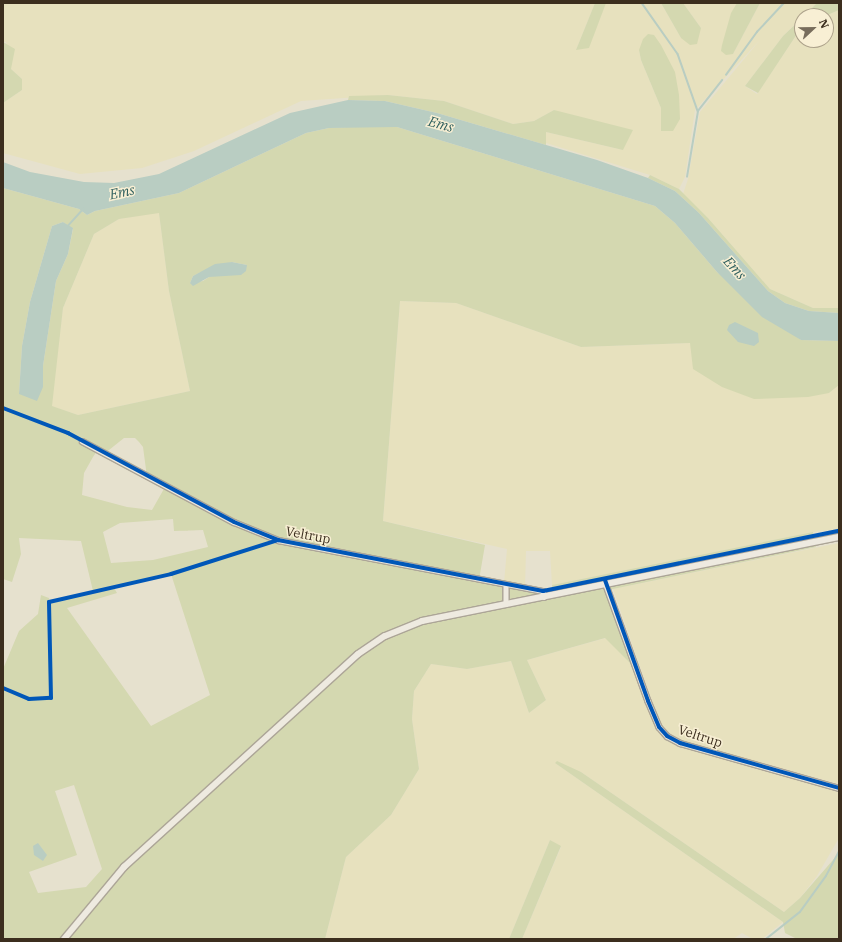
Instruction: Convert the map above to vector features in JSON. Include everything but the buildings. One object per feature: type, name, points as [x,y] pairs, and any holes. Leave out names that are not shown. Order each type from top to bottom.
[{"type":"main road","points":[[64,939],[124,868],[358,654],[384,636],[407,626],[506,604],[839,537]]},
{"type":"street","name":"Veltrup","points":[[82,441],[234,522],[278,540],[543,591],[544,597]]},
{"type":"street","points":[[506,584],[506,604]]},
{"type":"street","name":"Veltrup","points":[[606,585],[648,701],[659,727],[667,736],[680,743],[839,788]]},
{"type":"shaded area","points":[[3,3],[595,3],[576,50],[603,3],[661,3],[681,38],[701,28],[683,3],[737,3],[733,54],[760,3],[817,3],[812,8],[794,8],[794,25],[783,36],[745,86],[757,94],[794,38],[794,48],[834,48],[834,12],[839,10],[839,308],[813,308],[770,289],[708,218],[683,194],[688,179],[700,112],[760,40],[695,110],[685,177],[679,189],[650,175],[546,143],[546,132],[623,150],[554,110],[534,121],[513,124],[444,101],[388,95],[301,101],[194,151],[142,168],[80,174],[3,153],[3,103],[22,90],[22,79],[11,69],[6,42],[3,42]],"holes":[[[639,50],[673,131],[661,131],[661,108],[641,60]]]},
{"type":"shaded area","points":[[159,212],[169,291],[190,391],[78,415],[51,406],[63,308],[94,234],[119,219]]},
{"type":"shaded area","points":[[400,301],[456,303],[581,347],[690,343],[829,393],[839,385],[839,529],[813,532],[552,585],[550,551],[526,551],[525,588],[504,583],[507,549],[383,521]]},
{"type":"shaded area","points":[[839,543],[839,784],[681,741],[668,734],[659,721],[613,589]]},
{"type":"shaded area","points":[[606,638],[632,665],[657,728],[665,737],[675,744],[839,791],[839,838],[817,876],[800,898],[784,912],[581,772],[555,763],[783,922],[762,939],[753,939],[742,933],[733,939],[522,939],[561,847],[550,840],[509,939],[325,939],[346,857],[391,815],[419,769],[412,719],[414,691],[431,664],[467,669],[511,661],[529,713],[546,700],[527,660]]},
{"type":"green space","points":[[595,3],[606,3],[589,48],[576,50]]},
{"type":"green space","points":[[661,3],[683,3],[701,28],[697,44],[690,45],[681,38]]},
{"type":"green space","points":[[737,3],[760,3],[733,54],[726,55],[721,51],[722,45],[731,13]]},
{"type":"green space","points":[[817,3],[839,3],[839,10],[834,12],[834,8],[812,8]]},
{"type":"green space","points":[[794,26],[794,39],[758,93],[745,86],[783,36]]},
{"type":"green space","points":[[648,34],[654,35],[675,72],[679,95],[680,119],[673,131],[661,131],[661,108],[641,60],[639,50],[643,39]]},
{"type":"green space","points":[[3,42],[15,49],[11,69],[22,79],[22,90],[3,103]]},
{"type":"green space","points":[[388,95],[444,101],[513,124],[534,121],[554,110],[633,130],[623,150],[546,132],[546,145],[437,113],[385,101],[348,100],[349,96]]},
{"type":"green space","points":[[364,126],[397,127],[655,206],[675,223],[717,272],[801,340],[839,341],[839,385],[829,393],[808,397],[754,399],[722,387],[693,369],[690,343],[581,347],[456,303],[400,301],[383,521],[485,545],[479,580],[543,591],[552,590],[552,585],[813,532],[816,547],[608,590],[632,665],[605,638],[527,660],[546,700],[529,713],[511,661],[467,669],[431,664],[414,691],[412,719],[419,769],[391,815],[346,857],[325,939],[3,939],[3,669],[19,631],[38,614],[41,595],[49,598],[49,602],[93,591],[81,541],[19,538],[21,554],[12,582],[3,579],[3,188],[79,209],[87,215],[95,211],[179,193],[306,133],[329,128]],"holes":[[[159,213],[169,291],[190,391],[78,415],[52,406],[63,308],[94,234],[119,219]],[[63,222],[73,229],[68,254],[56,281],[43,366],[43,387],[19,394],[22,346],[30,302],[52,226]],[[232,262],[247,265],[209,277],[203,281],[190,283],[193,276]],[[124,438],[135,438],[139,442],[143,447],[147,477],[165,487],[152,510],[127,507],[82,495],[84,473],[97,451],[104,454]],[[173,519],[174,531],[203,530],[208,547],[153,560],[111,563],[103,532],[120,523]],[[171,574],[210,695],[151,726],[67,608],[117,593],[113,586]],[[74,785],[102,869],[86,887],[38,893],[29,872],[77,855],[55,791]]]},
{"type":"green space","points":[[650,175],[679,189],[708,218],[770,289],[813,308],[839,308],[839,313],[809,311],[785,303],[768,291],[699,213],[675,191],[648,178]]},
{"type":"green space","points":[[557,761],[581,772],[784,912],[800,898],[839,853],[839,939],[797,939],[785,933],[783,922],[555,763]]},
{"type":"green space","points":[[550,840],[561,846],[522,939],[509,939]]},
{"type":"water","name":"Ems","points":[[348,100],[385,101],[437,113],[597,160],[648,178],[675,191],[699,213],[768,291],[785,303],[809,311],[839,313],[839,341],[801,340],[762,317],[717,272],[675,223],[655,206],[397,127],[329,128],[306,133],[179,193],[95,211],[87,215],[79,209],[3,188],[3,162],[30,172],[84,182],[114,183],[159,174],[290,113]]},
{"type":"water","points":[[63,222],[73,228],[68,254],[56,281],[43,366],[43,387],[37,401],[19,394],[22,346],[30,302],[52,226]]},
{"type":"water","points":[[232,262],[247,265],[246,271],[241,275],[209,277],[193,286],[190,283],[193,276],[215,264]]},
{"type":"water","points":[[735,322],[758,333],[759,342],[754,346],[738,342],[727,330],[729,325]]},
{"type":"water","points":[[38,843],[47,855],[43,861],[34,855],[33,846]]},
{"type":"waterway","points":[[642,3],[678,54],[698,111]]},
{"type":"waterway","points":[[726,75],[757,32],[784,3]]},
{"type":"waterway","points":[[687,177],[698,111],[722,80]]},
{"type":"waterway","points":[[67,227],[83,209]]},
{"type":"waterway","points":[[766,939],[800,912],[826,876],[839,852]]},
{"type":"cycle path","points":[[3,408],[68,433],[234,522],[278,540],[543,591],[839,531]]},
{"type":"cycle path","points":[[3,688],[29,699],[51,698],[49,602],[171,574],[278,540]]},
{"type":"cycle path","points":[[605,580],[648,701],[659,727],[667,736],[680,743],[839,788]]}]
